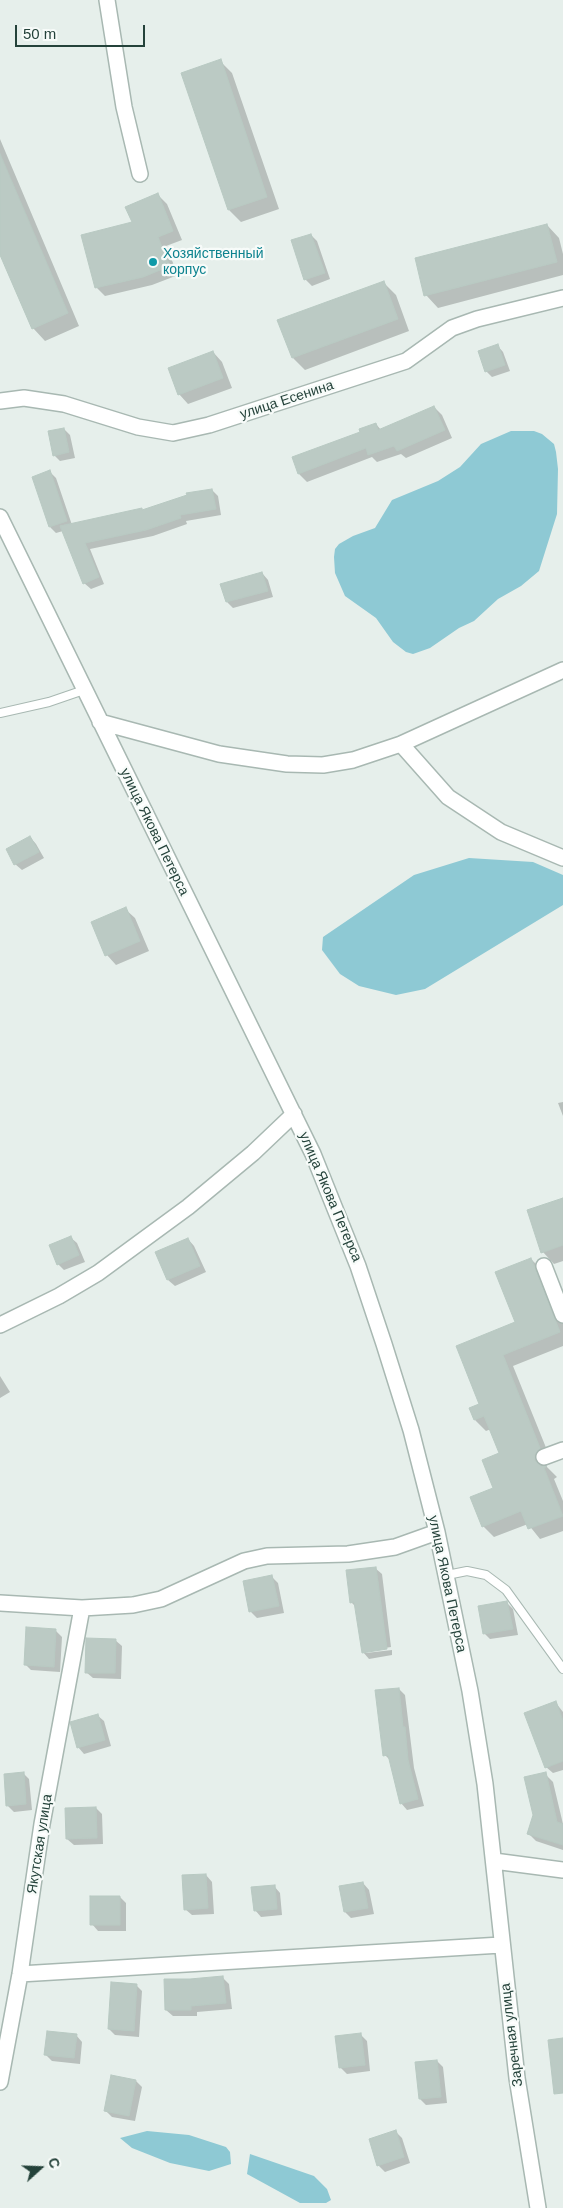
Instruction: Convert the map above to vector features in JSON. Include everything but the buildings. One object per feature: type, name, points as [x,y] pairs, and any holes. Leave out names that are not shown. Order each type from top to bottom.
[{"type":"street","points":[[107,0],[124,107],[140,174]]},
{"type":"street","name":"улица Есенина","points":[[0,401],[24,398],[64,404],[138,426],[172,433],[209,425],[406,361],[452,328],[477,319],[563,298]]},
{"type":"street","name":"улица Якова Петерса","points":[[1,520],[294,1114],[313,1154],[358,1266],[411,1430],[447,1575],[486,1784],[494,1861]]},
{"type":"street","points":[[100,722],[219,754],[287,764],[323,765],[353,760],[401,744],[563,670]]},
{"type":"street","points":[[401,744],[448,796],[501,832],[563,858]]},
{"type":"street","points":[[0,1325],[59,1296],[113,1262],[188,1208],[253,1153],[294,1114]]},
{"type":"street","points":[[544,1266],[563,1315]]},
{"type":"street","points":[[544,1457],[563,1450]]},
{"type":"street","points":[[0,1603],[82,1608],[133,1605],[161,1599],[244,1561],[267,1556],[348,1554],[395,1547],[437,1532]]},
{"type":"street","name":"Якутская улица","points":[[0,2082],[20,1974],[42,1824],[82,1608]]},
{"type":"street","points":[[494,1861],[563,1870]]},
{"type":"street","name":"Заречная улица","points":[[494,1861],[501,1944],[517,2078],[538,2208]]},
{"type":"street","points":[[20,1974],[407,1952],[501,1944]]},
{"type":"lane","points":[[0,712],[49,702],[84,690]]},
{"type":"lane","points":[[447,1575],[467,1571],[486,1575],[506,1590],[563,1669]]},
{"type":"water","points":[[511,431],[534,431],[542,434],[554,444],[556,452],[558,469],[557,514],[539,571],[521,586],[498,599],[474,621],[459,628],[430,648],[413,654],[406,652],[393,642],[376,618],[345,596],[335,573],[335,549],[339,544],[353,536],[375,528],[392,500],[438,481],[460,467],[481,444]]},
{"type":"water","points":[[469,858],[533,862],[563,875],[563,905],[425,989],[396,995],[359,986],[340,974],[322,950],[323,937],[414,875]]},
{"type":"water","points":[[147,2131],[189,2135],[226,2147],[230,2152],[231,2164],[209,2171],[170,2163],[132,2148],[120,2138]]},
{"type":"water","points":[[250,2154],[314,2176],[327,2189],[331,2200],[326,2203],[300,2203],[247,2174]]},
{"type":"place","name":"Хозяйственный корпус","points":[[153,262]]}]
